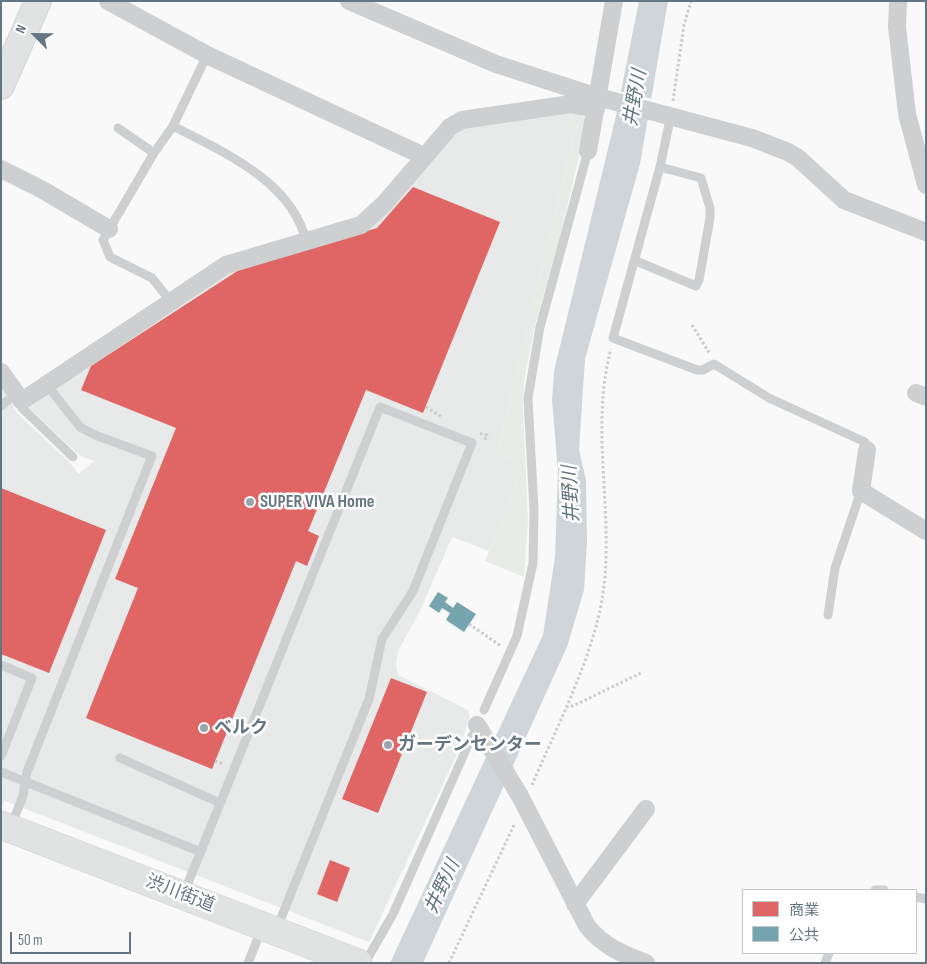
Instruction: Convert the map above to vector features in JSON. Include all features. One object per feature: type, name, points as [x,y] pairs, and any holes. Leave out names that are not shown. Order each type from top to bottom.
[{"type":"main road","name":"渋川街道","points":[[6,826],[358,963]]},
{"type":"street","points":[[1,86],[38,1]]},
{"type":"street","points":[[108,1],[207,55],[417,153],[422,158]]},
{"type":"street","points":[[349,1],[496,64],[599,101],[670,112],[752,138],[788,152],[798,158],[844,200],[926,232]]},
{"type":"street","points":[[588,151],[599,101],[614,1]]},
{"type":"street","points":[[898,1],[898,27],[906,114],[926,185]]},
{"type":"street","points":[[1,372],[18,397],[47,385],[226,265],[362,225],[384,204],[450,127],[462,120],[599,101]]},
{"type":"street","points":[[1,168],[109,229]]},
{"type":"street","points":[[867,450],[861,490],[926,531]]},
{"type":"street","points":[[478,726],[524,793],[575,904],[598,939],[616,952],[646,963]]},
{"type":"street","points":[[575,904],[646,809]]},
{"type":"lane","points":[[171,302],[152,278],[110,258],[103,240],[154,153],[173,126],[207,55]]},
{"type":"lane","points":[[670,112],[660,167],[636,260],[613,338],[697,370],[703,370],[714,364],[742,383],[770,398],[865,442],[867,450]]},
{"type":"lane","points":[[173,126],[225,153],[281,195],[291,205],[303,228],[306,241]]},
{"type":"lane","points":[[118,128],[154,153]]},
{"type":"lane","points":[[365,963],[393,914],[478,726],[523,616],[534,544],[528,398],[540,327],[588,151]]},
{"type":"lane","points":[[636,260],[696,286],[699,280],[710,218],[710,208],[701,178],[660,167]]},
{"type":"lane","points":[[6,826],[23,796],[27,772],[152,456],[95,435],[80,427],[47,385]]},
{"type":"lane","points":[[1,406],[18,397],[22,408],[73,457]]},
{"type":"lane","points":[[183,895],[380,407],[472,443],[412,591],[382,639],[369,699],[309,850],[270,928],[248,963]]},
{"type":"lane","points":[[828,615],[835,568],[861,490]]},
{"type":"lane","points":[[1,665],[32,678],[1,756]]},
{"type":"lane","points":[[120,758],[220,803]]},
{"type":"lane","points":[[1,772],[201,852]]},
{"type":"path","points":[[670,112],[680,47],[691,1]]},
{"type":"path","points":[[692,325],[714,364]]},
{"type":"path","points":[[524,793],[566,707],[582,668],[604,588],[608,530],[601,397],[613,338]]},
{"type":"path","points":[[426,407],[451,422]]},
{"type":"path","points":[[478,432],[487,436],[483,444]]},
{"type":"path","points":[[469,624],[510,651]]},
{"type":"path","points":[[566,707],[573,706],[643,672]]},
{"type":"path","points":[[215,762],[222,764]]},
{"type":"path","points":[[449,963],[517,819]]},
{"type":"shaded area","points":[[569,113],[572,144],[497,452],[513,460],[516,488],[489,551],[452,537],[420,611],[398,651],[396,665],[398,675],[468,710],[470,716],[458,752],[369,942],[5,801],[1,808],[1,384],[17,413],[69,462],[79,474],[94,461],[80,456],[29,408],[80,369],[232,270],[369,228],[454,136],[466,127]]},
{"type":"shaded area","points":[[569,113],[579,113],[585,119],[579,157],[559,241],[536,321],[524,381],[523,408],[528,521],[524,577],[485,561],[516,488],[513,460],[497,452],[572,144]]},
{"type":"water","name":"井野川","points":[[639,1],[668,1],[640,164],[585,359],[579,450],[586,480],[587,543],[584,590],[567,647],[423,963],[390,963],[543,635],[555,557],[558,471],[552,400],[554,371],[616,116]]},
{"type":"pier","points":[[619,91],[653,99],[651,116],[616,108]]},
{"type":"building: 商業","points":[[413,187],[500,222],[423,413],[366,390],[308,531],[319,536],[307,566],[296,561],[212,769],[86,718],[138,588],[115,579],[176,428],[81,390],[91,366],[242,268],[377,228]]},
{"type":"building: 商業","points":[[1,488],[106,530],[49,673],[1,654]]},
{"type":"building: 商業","points":[[391,678],[427,692],[378,813],[342,799]]},
{"type":"building: 商業","points":[[330,860],[350,868],[337,902],[317,894]]},
{"type":"building: 公共","points":[[438,592],[448,598],[445,602],[453,608],[457,602],[476,614],[464,632],[446,620],[450,613],[442,608],[439,613],[429,606]]},
{"type":"place","name":"SUPER VIVA Home","points":[[250,502]]},
{"type":"place","name":"ベルク","points":[[204,728]]},
{"type":"place","name":"ガーデンセンター","points":[[388,745]]}]
